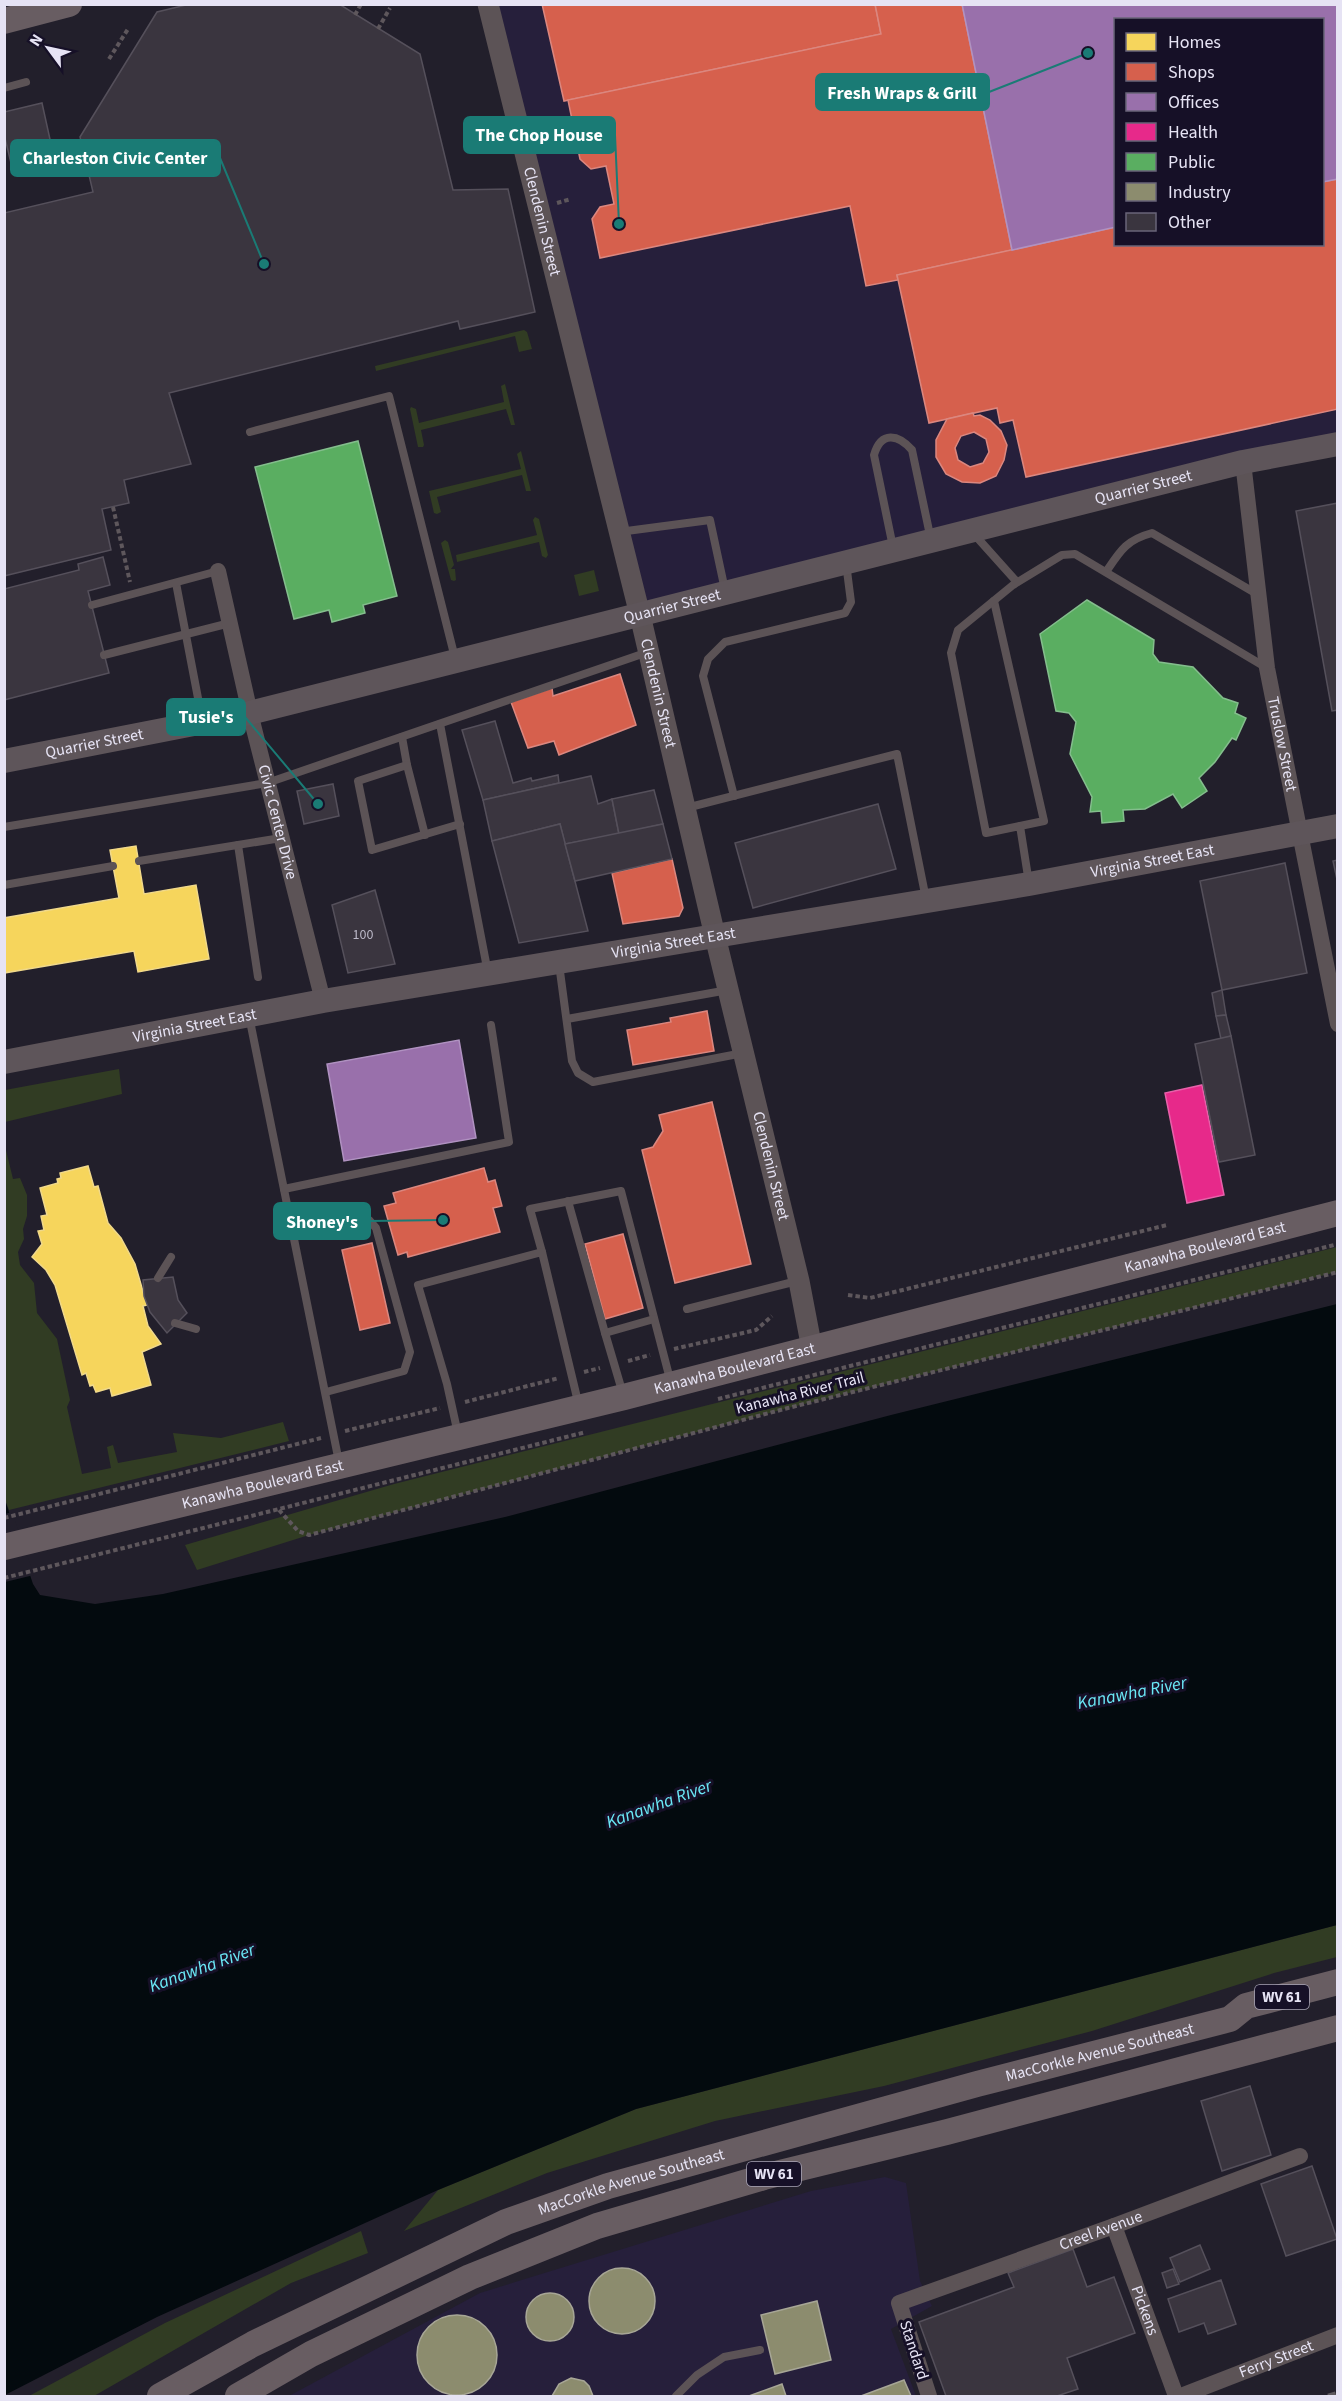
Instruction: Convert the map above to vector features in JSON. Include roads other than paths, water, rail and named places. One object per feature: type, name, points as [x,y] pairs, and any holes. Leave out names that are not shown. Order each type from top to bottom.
[{"type":"main road","points":[[4,21],[69,4]]},
{"type":"main road","name":"Quarrier Street","points":[[4,761],[250,713],[1243,462],[1338,444]]},
{"type":"main road","name":"Virginia Street East","points":[[6,1062],[323,1001],[1029,884],[1338,826]]},
{"type":"main road","name":"Kanawha Boulevard East","points":[[4,1547],[579,1406],[624,1397],[1338,1213]]},
{"type":"main road","name":"MacCorkle Avenue Southeast","points":[[160,2397],[253,2344],[506,2222],[608,2186],[977,2084],[1230,2019],[1246,2006],[1338,1982]]},
{"type":"main road","name":"WV 61","points":[[1230,2019],[1256,2020],[1338,1997]]},
{"type":"main road","name":"MacCorkle Avenue Southeast","points":[[237,2397],[311,2354],[470,2277],[597,2226],[764,2177],[947,2132],[1338,2028]]},
{"type":"main road","points":[[1293,2040],[1338,2044]]},
{"type":"street","name":"Clendenin Street","points":[[488,4],[649,652],[799,1281],[812,1349]]},
{"type":"street","name":"Truslow Street","points":[[1243,462],[1267,668],[1300,833],[1333,972],[1338,1024]]},
{"type":"street","name":"Civic Center Drive","points":[[218,572],[267,783],[323,1001]]},
{"type":"street","name":"Creel Avenue","points":[[899,2303],[1300,2156]]},
{"type":"street","name":"Pickens","points":[[1114,2226],[1176,2397]]},
{"type":"street","name":"Standard","points":[[899,2303],[929,2397]]},
{"type":"street","name":"Ferry Street","points":[[1180,2397],[1338,2335]]},
{"type":"lane","points":[[4,88],[26,82]]},
{"type":"lane","points":[[249,432],[389,396],[456,661]]},
{"type":"lane","points":[[893,551],[874,455],[884,439],[894,437],[905,441],[912,450],[932,541]]},
{"type":"lane","points":[[619,532],[710,520],[725,593]]},
{"type":"lane","points":[[971,531],[1017,582]]},
{"type":"lane","points":[[1106,572],[1124,546],[1138,537],[1152,533],[1259,595]]},
{"type":"lane","points":[[994,601],[1044,821],[986,833],[951,653],[958,630],[1017,582],[1062,555],[1075,554],[1267,668]]},
{"type":"lane","points":[[734,796],[703,676],[708,659],[725,642],[844,613],[851,602],[846,562]]},
{"type":"lane","points":[[92,605],[218,572]]},
{"type":"lane","points":[[176,583],[203,722]]},
{"type":"lane","points":[[104,655],[230,623]]},
{"type":"lane","points":[[4,827],[267,783],[649,652]]},
{"type":"lane","points":[[440,724],[488,973]]},
{"type":"lane","points":[[402,737],[425,835]]},
{"type":"lane","points":[[685,808],[897,754],[926,901]]},
{"type":"lane","points":[[407,765],[358,781],[372,850],[460,825]]},
{"type":"lane","points":[[1020,826],[1029,884]]},
{"type":"lane","points":[[139,861],[281,838]]},
{"type":"lane","points":[[238,845],[258,977]]},
{"type":"lane","points":[[4,885],[113,866]]},
{"type":"lane","points":[[559,962],[572,1061],[578,1073],[593,1082],[743,1052]]},
{"type":"lane","points":[[567,1018],[728,990]]},
{"type":"lane","points":[[249,1016],[340,1465]]},
{"type":"lane","points":[[284,1189],[509,1142],[491,1025]]},
{"type":"lane","points":[[579,1406],[530,1209],[621,1191],[672,1384]]},
{"type":"lane","points":[[568,1201],[624,1397]]},
{"type":"lane","points":[[293,1229],[355,1215],[369,1220],[376,1228],[410,1352],[404,1371],[326,1392]]},
{"type":"lane","points":[[459,1437],[447,1384],[418,1285],[542,1252]]},
{"type":"lane","points":[[158,1278],[171,1257]]},
{"type":"lane","points":[[687,1309],[799,1281]]},
{"type":"lane","points":[[605,1333],[654,1319]]},
{"type":"lane","points":[[175,1323],[196,1329]]},
{"type":"lane","points":[[676,2397],[697,2374],[724,2357],[760,2350]]},
{"type":"water","name":"Kanawha River","points":[[1337,1304],[1337,1925],[636,2109],[438,2190],[157,2317],[5,2395],[4,1497],[33,1584],[40,1595],[95,1604],[163,1594],[505,1517],[891,1415]]},
{"type":"railway","points":[[1328,2396],[1338,2393]]},
{"type":"place","name":"Fresh Wraps & Grill","points":[[1088,53]]},
{"type":"place","name":"The Chop House","points":[[619,224]]},
{"type":"place","name":"Charleston Civic Center","points":[[264,264]]},
{"type":"place","name":"Tusie's","points":[[318,804]]},
{"type":"place","name":"Shoney's","points":[[443,1220]]}]
